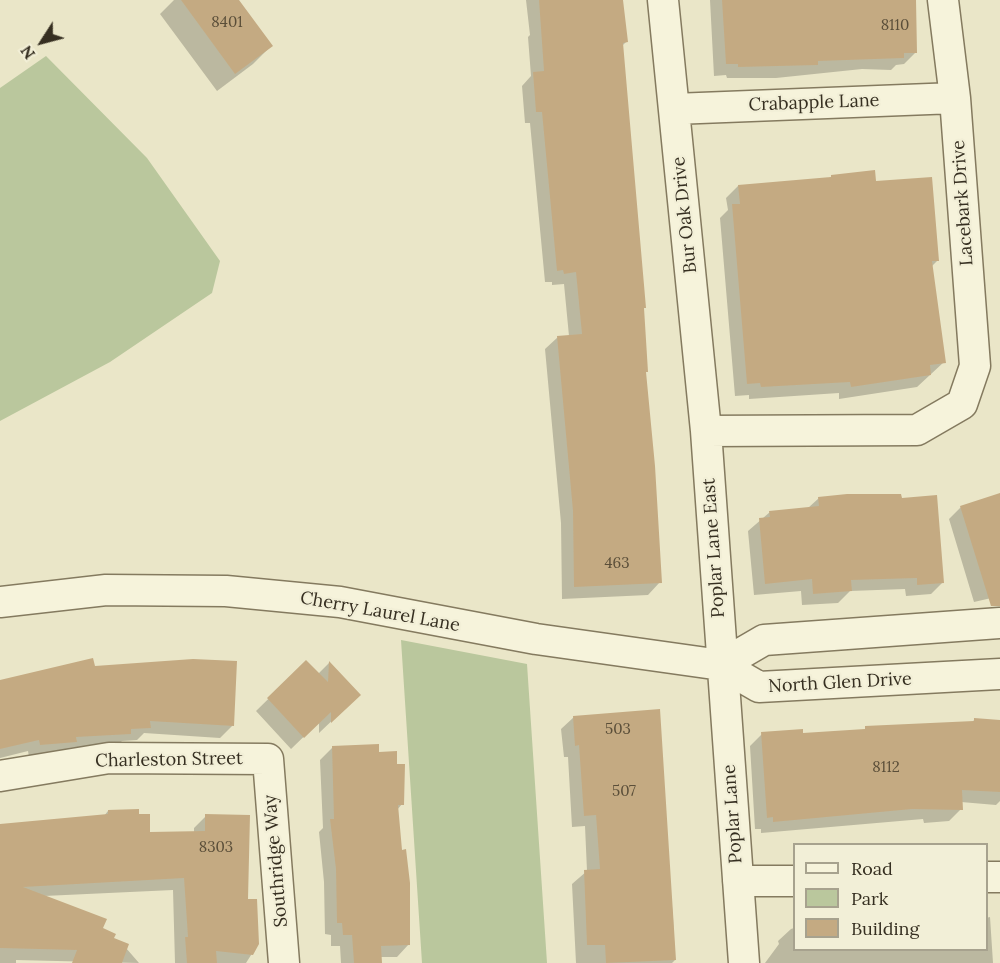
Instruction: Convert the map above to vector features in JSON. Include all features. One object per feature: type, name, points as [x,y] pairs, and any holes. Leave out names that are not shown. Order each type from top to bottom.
[{"type":"street","name":"Bur Oak Drive","points":[[663,0],[706,431]]},
{"type":"street","name":"Lacebark Drive","points":[[706,431],[917,430],[962,404],[975,366],[955,98],[943,0]]},
{"type":"street","name":"Crabapple Lane","points":[[674,109],[955,98]]},
{"type":"street","name":"Poplar Lane East","points":[[706,431],[721,665]]},
{"type":"street","name":"Cherry Laurel Lane","points":[[0,602],[106,590],[226,591],[340,602],[536,639],[721,665]]},
{"type":"street","points":[[721,665],[764,640],[1000,623]]},
{"type":"street","name":"North Glen Drive","points":[[721,665],[759,687],[1000,674]]},
{"type":"street","name":"Poplar Lane","points":[[721,665],[744,963]]},
{"type":"street","name":"Charleston Street","points":[[0,776],[109,758],[268,759]]},
{"type":"street","name":"Southridge Way","points":[[268,759],[284,963]]},
{"type":"street","points":[[738,881],[793,880]]},
{"type":"green space","points":[[46,56],[147,158],[220,261],[212,293],[110,362],[0,421],[0,88]]},
{"type":"green space","points":[[401,640],[527,664],[547,963],[422,963]]},
{"type":"building","points":[[181,0],[239,0],[273,46],[235,74]]},
{"type":"building","points":[[539,0],[623,0],[628,42],[623,43],[646,308],[644,308],[648,372],[646,372],[655,466],[662,583],[574,587],[573,511],[557,336],[582,334],[576,272],[564,274],[563,270],[557,271],[542,112],[536,112],[533,72],[544,71]]},
{"type":"building","points":[[722,0],[916,0],[917,53],[904,53],[904,58],[818,61],[818,65],[738,67],[738,64],[726,64]]},
{"type":"building","points":[[875,170],[876,181],[932,177],[939,261],[932,261],[946,363],[930,365],[931,375],[851,387],[850,382],[761,387],[760,383],[747,384],[732,204],[740,204],[738,185],[831,177],[831,175]]},
{"type":"building","points":[[1000,493],[1000,606],[991,606],[960,506]]},
{"type":"building","points":[[847,494],[901,494],[902,498],[937,495],[944,583],[917,585],[917,578],[851,580],[852,591],[813,594],[812,579],[765,584],[759,518],[770,517],[769,511],[819,506],[818,497]]},
{"type":"building","points":[[93,658],[95,666],[193,659],[237,661],[234,726],[150,721],[151,728],[131,729],[131,734],[76,737],[77,742],[40,745],[39,740],[0,749],[0,680]]},
{"type":"building","points":[[306,660],[328,682],[329,661],[361,695],[331,723],[331,712],[304,738],[267,698]]},
{"type":"building","points":[[660,709],[676,960],[606,963],[605,945],[587,945],[584,870],[600,869],[596,815],[584,816],[579,745],[575,746],[573,716]]},
{"type":"building","points":[[974,718],[1000,720],[1000,792],[962,790],[963,810],[912,809],[773,822],[773,817],[767,818],[761,732],[803,729],[803,733],[865,729],[865,726],[974,721]]},
{"type":"building","points":[[379,744],[379,752],[397,751],[397,764],[405,764],[404,805],[398,805],[402,850],[406,849],[410,883],[410,945],[381,946],[382,963],[354,963],[352,935],[343,935],[342,923],[337,923],[336,869],[330,819],[334,819],[332,746]]},
{"type":"building","points":[[139,809],[139,814],[150,814],[150,832],[205,831],[205,814],[250,815],[248,899],[257,899],[259,944],[253,955],[216,951],[217,963],[187,963],[185,937],[188,937],[184,878],[23,887],[107,919],[103,928],[116,934],[114,938],[129,944],[122,963],[72,963],[77,950],[0,948],[0,824],[108,814],[108,810]]}]
